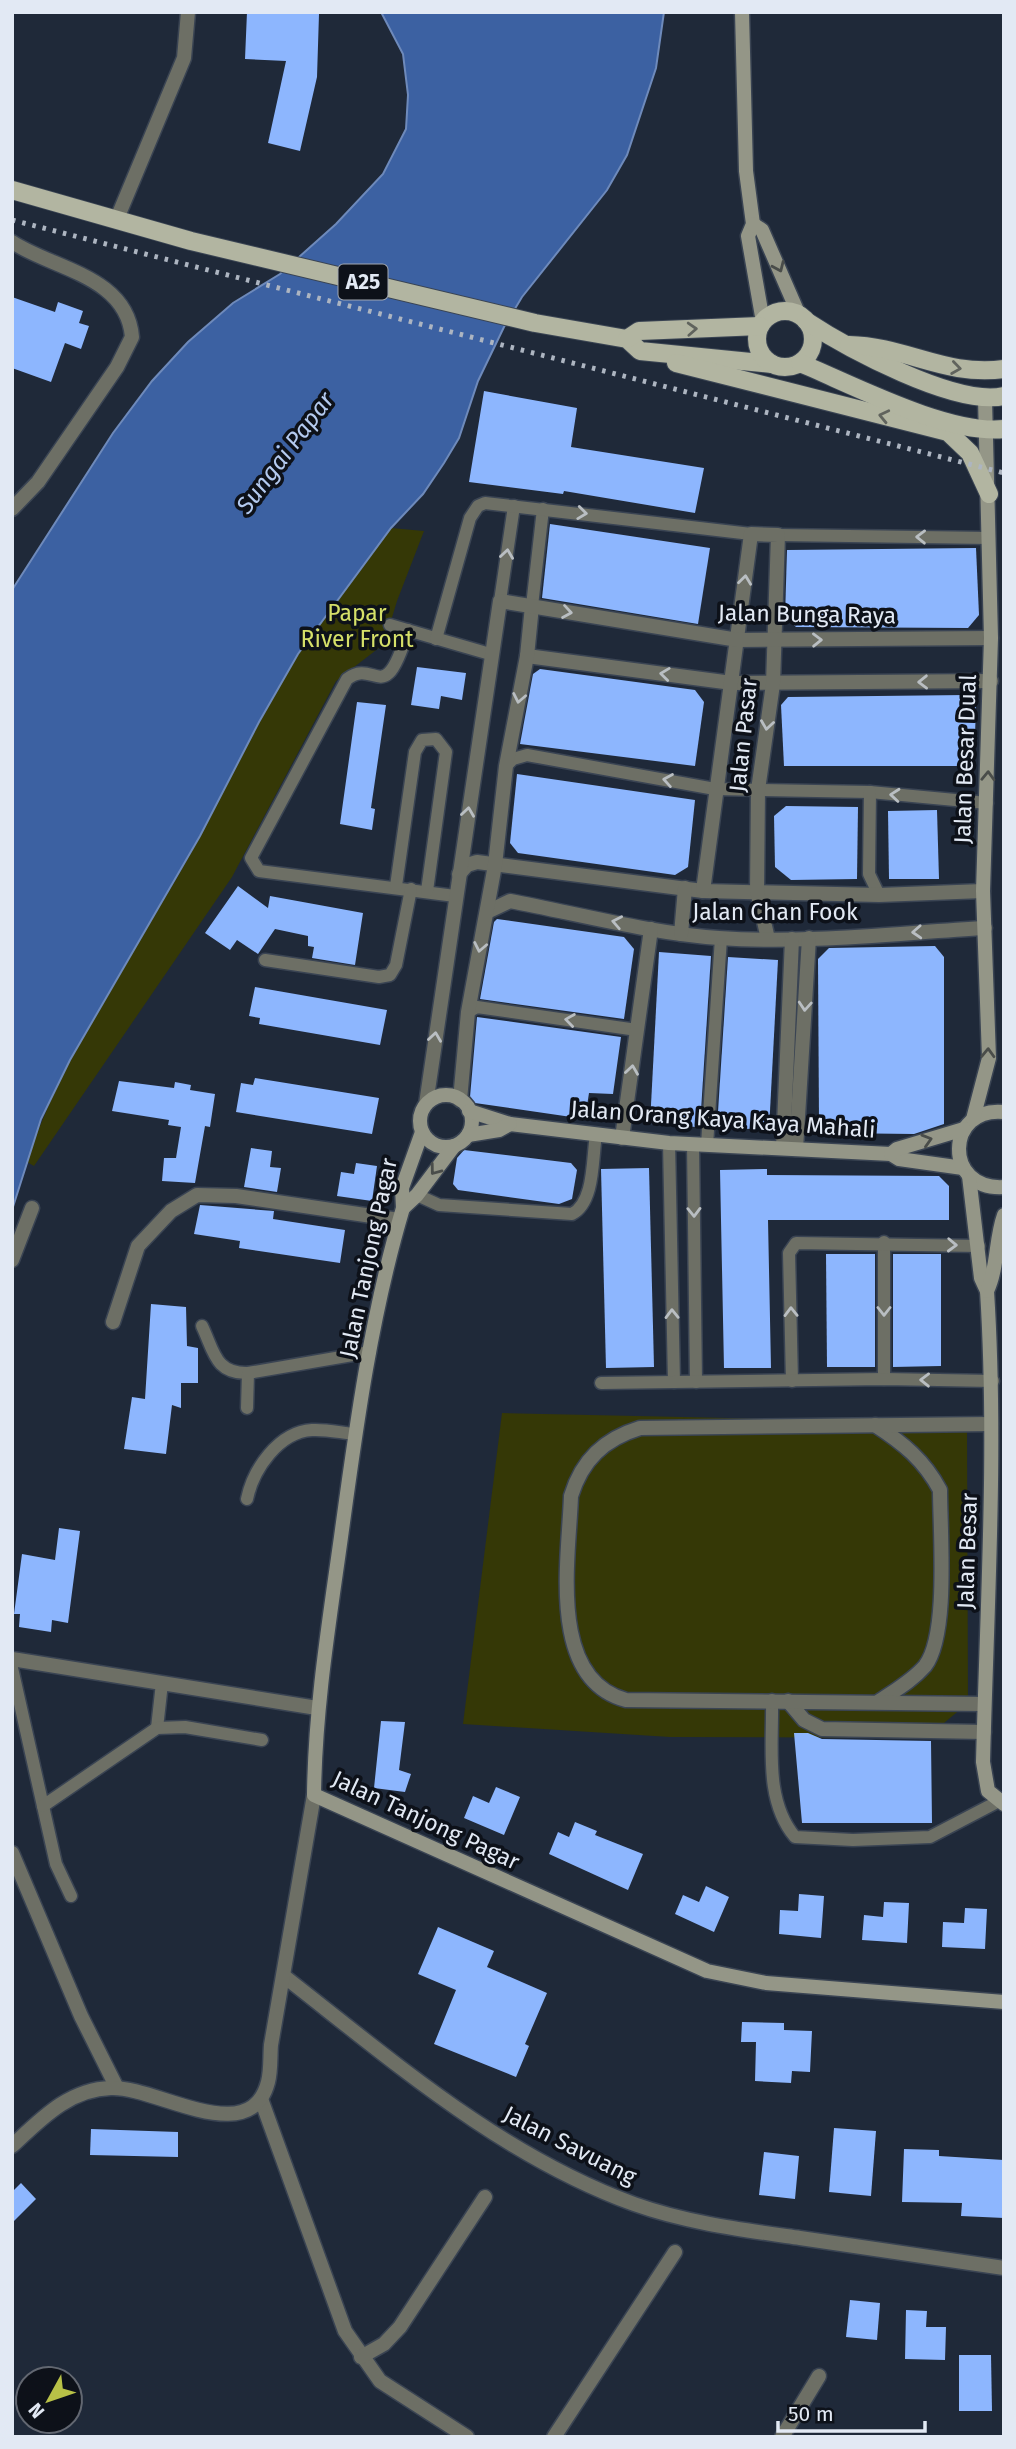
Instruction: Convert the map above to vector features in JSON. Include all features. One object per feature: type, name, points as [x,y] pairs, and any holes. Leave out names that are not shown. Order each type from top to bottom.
[{"type":"main road","points":[[742,12],[746,171],[752,224],[748,236],[762,324]]},
{"type":"main road","name":"A25","points":[[12,190],[191,241],[535,323],[627,340],[640,351],[772,364]]},
{"type":"main road","points":[[752,224],[762,230],[813,338],[811,348],[800,363]]},
{"type":"main road","points":[[995,429],[943,421],[800,363],[781,367],[772,364],[760,351],[757,334],[762,324],[780,312],[803,318],[842,344],[901,372],[985,399],[1004,396]]},
{"type":"main road","name":"A25","points":[[627,340],[639,331],[762,324]]},
{"type":"main road","points":[[842,344],[889,348],[954,369],[1004,369]]},
{"type":"main road","points":[[650,351],[665,360],[948,432],[970,453],[989,494]]},
{"type":"main road","name":"Jalan Besar Dual","points":[[966,1172],[958,1155],[959,1142],[969,1124],[989,1058],[984,891],[991,681],[989,494],[995,429],[985,399]]},
{"type":"main road","points":[[401,1214],[454,1146],[468,1135],[471,1127],[465,1105],[446,1095],[426,1104],[420,1118],[422,1132],[432,1144],[454,1146]]},
{"type":"main road","name":"Jalan Orang Kaya Kaya Mahali","points":[[465,1105],[510,1124],[622,1138],[669,1143],[891,1154],[899,1159],[966,1172],[980,1184],[1004,1187]]},
{"type":"main road","name":"Jalan Orang Kaya Kaya Mahali","points":[[891,1154],[897,1149],[969,1124],[983,1113],[1004,1112]]},
{"type":"main road","name":"Jalan Orang Kaya Kaya Mahali","points":[[468,1135],[499,1130],[510,1124]]},
{"type":"main road","name":"Jalan Tanjong Pagar","points":[[422,1132],[402,1188],[401,1214],[370,1352],[356,1434],[317,1707],[314,1796],[707,1971],[766,1983],[1004,2002]]},
{"type":"main road","name":"Jalan Besar","points":[[966,1172],[979,1246],[981,1278],[987,1291],[993,1381],[991,1424],[998,1529],[984,1732],[985,1779],[988,1791],[1001,1802]]},
{"type":"main road","name":"Jalan Besar","points":[[987,1291],[992,1280],[995,1248],[1004,1215]]},
{"type":"street","points":[[116,221],[184,58],[188,12]]},
{"type":"street","points":[[12,242],[104,288],[125,313],[132,337],[128,350],[109,379],[37,482],[12,509]]},
{"type":"street","points":[[751,534],[778,535]]},
{"type":"street","name":"Jalan Pasar","points":[[703,891],[751,534]]},
{"type":"street","name":"Jalan Pasar","points":[[768,939],[757,891],[758,790],[773,684],[778,535]]},
{"type":"street","points":[[426,1104],[490,654],[500,601]]},
{"type":"street","name":"Jalan Bunga Raya","points":[[500,601],[738,640],[991,638]]},
{"type":"street","points":[[465,1105],[468,1012],[495,865],[506,766],[527,656],[531,606]]},
{"type":"street","points":[[527,656],[732,683],[991,681]]},
{"type":"street","name":"Jalan Chan Fook","points":[[458,874],[472,863],[703,891],[879,895],[984,891]]},
{"type":"street","points":[[681,934],[685,888]]},
{"type":"street","name":"Jalan Chan Fook","points":[[487,912],[510,901],[651,929],[721,938],[792,939],[985,928]]},
{"type":"street","points":[[622,1138],[651,929]]},
{"type":"street","points":[[790,1149],[809,938]]},
{"type":"street","points":[[790,1149],[792,939]]},
{"type":"street","points":[[113,1322],[138,1246],[171,1211],[197,1195],[236,1196],[401,1214]]},
{"type":"street","points":[[12,1259],[32,1208]]},
{"type":"street","points":[[873,1424],[908,1446],[932,1474],[940,1490],[939,1633],[926,1664],[915,1676],[877,1702]]},
{"type":"street","points":[[984,1704],[626,1700],[610,1696],[597,1686],[586,1672],[568,1626],[571,1496],[576,1478],[597,1451],[612,1439],[640,1428],[991,1424]]},
{"type":"street","points":[[12,1658],[317,1707]]},
{"type":"street","points":[[788,1701],[804,1720],[822,1729],[984,1732]]},
{"type":"street","points":[[12,2146],[65,2101],[88,2091],[117,2088],[138,2091],[213,2113],[233,2116],[251,2109],[261,2099],[268,2082],[271,2045],[285,1977],[314,1796]]},
{"type":"street","points":[[12,1853],[81,2016],[117,2088]]},
{"type":"street","name":"Jalan Savuang","points":[[285,1977],[435,2094],[542,2161],[635,2204],[738,2229],[1004,2268]]},
{"type":"street","points":[[261,2099],[345,2330],[361,2357],[380,2381],[467,2437]]},
{"type":"street","points":[[361,2357],[384,2344],[400,2327],[485,2197]]},
{"type":"street","points":[[554,2437],[675,2252]]},
{"type":"street","points":[[782,2437],[819,2376]]},
{"type":"lane","points":[[436,639],[473,512],[485,503],[751,534]]},
{"type":"lane","points":[[500,601],[514,506]]},
{"type":"lane","points":[[531,606],[542,509]]},
{"type":"lane","points":[[778,535],[989,538]]},
{"type":"lane","points":[[390,625],[490,654]]},
{"type":"lane","points":[[408,630],[400,658],[390,674],[381,679],[356,674],[347,679],[251,858],[259,871],[396,886],[455,896]]},
{"type":"lane","points":[[396,886],[415,752],[422,740],[436,739],[446,752],[426,891]]},
{"type":"lane","points":[[506,766],[513,759],[527,755],[715,789],[870,792],[987,803]]},
{"type":"lane","points":[[870,792],[869,874],[879,895]]},
{"type":"lane","points":[[265,960],[379,977],[390,975],[396,965],[411,889]]},
{"type":"lane","points":[[696,1382],[700,1144],[721,938]]},
{"type":"lane","points":[[468,1012],[477,1007],[637,1030]]},
{"type":"lane","points":[[417,1195],[439,1205],[572,1214],[584,1205],[596,1135]]},
{"type":"lane","points":[[669,1143],[674,1382]]},
{"type":"lane","points":[[792,1381],[789,1253],[792,1247],[801,1242],[979,1246]]},
{"type":"lane","points":[[884,1242],[884,1379]]},
{"type":"lane","points":[[202,1326],[224,1368],[231,1373],[248,1373],[370,1352]]},
{"type":"lane","points":[[247,1408],[248,1373]]},
{"type":"lane","points":[[601,1383],[884,1379],[993,1381]]},
{"type":"lane","points":[[247,1499],[260,1464],[298,1433],[311,1430],[356,1434]]},
{"type":"lane","points":[[12,1668],[56,1864],[71,1896]]},
{"type":"lane","points":[[157,1728],[162,1683]]},
{"type":"lane","points":[[772,1700],[773,1789],[786,1826],[795,1837],[853,1840],[930,1837],[1001,1802]]},
{"type":"lane","points":[[43,1806],[157,1728],[185,1727],[262,1740]]},
{"type":"green space","name":"Papar River Front","points":[[391,528],[424,531],[384,644],[336,681],[232,877],[34,1166],[27,1162],[41,1124],[95,1015],[178,876],[297,656],[330,607]]},
{"type":"green space","points":[[502,1413],[967,1423],[968,1703],[926,1738],[670,1737],[463,1724]]},
{"type":"water","name":"Sungai Papar","points":[[381,12],[664,12],[656,68],[627,155],[607,190],[522,297],[504,327],[478,381],[459,438],[444,463],[423,494],[391,528],[298,654],[200,836],[70,1060],[41,1119],[12,1210],[12,590],[113,433],[152,381],[188,342],[233,303],[280,274],[336,224],[383,174],[406,129],[408,95],[403,54]]},
{"type":"building","points":[[247,12],[319,14],[317,77],[300,151],[268,143],[286,61],[245,59]]},
{"type":"building","points":[[12,297],[55,312],[58,302],[83,311],[79,323],[89,326],[81,349],[65,343],[51,382],[12,368]]},
{"type":"building","points":[[484,391],[577,408],[571,447],[704,468],[695,513],[564,491],[563,494],[469,482]]},
{"type":"building","points":[[550,524],[710,548],[698,624],[542,598]]},
{"type":"building","points":[[976,548],[979,615],[968,628],[796,627],[785,617],[787,550]]},
{"type":"building","points":[[417,667],[466,673],[462,700],[441,696],[439,709],[411,705]]},
{"type":"building","points":[[540,669],[695,690],[704,702],[695,766],[520,744],[533,674]]},
{"type":"building","points":[[966,695],[976,705],[974,766],[784,766],[781,705],[788,697]]},
{"type":"building","points":[[357,702],[386,705],[371,808],[375,809],[372,830],[340,824]]},
{"type":"building","points":[[517,774],[695,800],[688,867],[675,875],[518,853],[510,843]]},
{"type":"building","points":[[786,806],[858,807],[857,879],[791,880],[775,867],[774,816]]},
{"type":"building","points":[[937,810],[939,879],[889,879],[888,811]]},
{"type":"building","points":[[238,886],[268,908],[270,896],[363,913],[355,965],[312,958],[314,947],[308,946],[308,936],[275,929],[258,954],[237,940],[230,950],[205,933]]},
{"type":"building","points":[[497,919],[624,937],[634,949],[624,1019],[480,999],[494,922]]},
{"type":"building","points":[[935,946],[944,957],[944,1124],[914,1134],[831,1133],[819,1123],[818,959],[829,948]]},
{"type":"building","points":[[659,952],[711,956],[700,1126],[697,1127],[650,1124]]},
{"type":"building","points":[[728,957],[778,960],[769,1130],[717,1127]]},
{"type":"building","points":[[255,987],[387,1010],[380,1045],[259,1024],[260,1018],[249,1016]]},
{"type":"building","points":[[477,1017],[621,1037],[613,1094],[589,1093],[585,1119],[475,1103],[470,1097]]},
{"type":"building","points":[[255,1078],[379,1098],[372,1134],[236,1112],[241,1083],[253,1085]]},
{"type":"building","points":[[119,1081],[174,1088],[175,1082],[191,1085],[190,1090],[215,1094],[210,1127],[205,1126],[195,1183],[162,1181],[164,1158],[176,1158],[181,1127],[168,1125],[169,1120],[112,1111]]},
{"type":"building","points":[[251,1148],[272,1151],[270,1167],[281,1168],[277,1192],[244,1187]]},
{"type":"building","points":[[464,1150],[571,1163],[577,1170],[572,1199],[559,1204],[458,1190],[453,1184],[457,1158]]},
{"type":"building","points":[[356,1163],[377,1166],[372,1201],[337,1196],[341,1172],[354,1174]]},
{"type":"building","points":[[649,1168],[654,1367],[606,1368],[601,1169]]},
{"type":"building","points":[[767,1169],[767,1175],[939,1176],[949,1186],[949,1220],[768,1220],[771,1368],[724,1368],[720,1170]]},
{"type":"building","points":[[200,1205],[274,1211],[273,1219],[345,1230],[340,1263],[239,1248],[240,1241],[194,1234]]},
{"type":"building","points":[[826,1254],[875,1254],[875,1367],[827,1367]]},
{"type":"building","points":[[893,1254],[941,1254],[941,1366],[893,1367]]},
{"type":"building","points":[[151,1304],[186,1307],[187,1346],[198,1348],[198,1383],[181,1383],[181,1408],[172,1405],[166,1454],[124,1449],[132,1397],[145,1399]]},
{"type":"building","points":[[59,1528],[80,1531],[68,1623],[52,1620],[51,1632],[19,1627],[20,1614],[14,1614],[22,1554],[55,1560]]},
{"type":"building","points":[[381,1721],[405,1722],[399,1770],[411,1774],[405,1792],[374,1788]]},
{"type":"building","points":[[794,1733],[808,1733],[822,1739],[931,1741],[932,1823],[802,1823]]},
{"type":"building","points":[[496,1787],[520,1797],[504,1835],[464,1818],[473,1796],[489,1803]]},
{"type":"building","points":[[575,1822],[597,1831],[595,1835],[643,1854],[628,1890],[549,1854],[558,1832],[569,1837]]},
{"type":"building","points":[[706,1886],[729,1897],[714,1932],[675,1914],[683,1895],[699,1902]]},
{"type":"building","points":[[799,1894],[824,1896],[821,1938],[779,1934],[780,1910],[798,1911]]},
{"type":"building","points":[[884,1902],[909,1903],[907,1943],[862,1940],[864,1915],[883,1917]]},
{"type":"building","points":[[965,1908],[987,1909],[985,1949],[942,1947],[943,1922],[964,1923]]},
{"type":"building","points":[[438,1927],[494,1951],[487,1967],[547,1993],[525,2044],[529,2046],[516,2077],[434,2044],[456,1990],[418,1974]]},
{"type":"building","points":[[742,2022],[784,2023],[784,2030],[812,2031],[810,2072],[792,2071],[791,2083],[755,2081],[756,2042],[741,2042]]},
{"type":"building","points":[[834,2128],[876,2131],[871,2196],[829,2192]]},
{"type":"building","points":[[91,2129],[178,2132],[178,2157],[90,2155]]},
{"type":"building","points":[[904,2149],[939,2150],[939,2156],[1004,2160],[1004,2218],[961,2216],[962,2203],[902,2202]]},
{"type":"building","points":[[764,2152],[799,2156],[795,2199],[759,2195]]},
{"type":"building","points":[[21,2183],[36,2199],[12,2223],[12,2192]]},
{"type":"building","points":[[850,2300],[880,2303],[877,2340],[846,2337]]},
{"type":"building","points":[[906,2310],[927,2311],[926,2327],[946,2327],[945,2360],[905,2359]]},
{"type":"building","points":[[959,2355],[991,2355],[992,2411],[959,2411]]},
{"type":"railway","points":[[12,220],[1004,473]]}]
